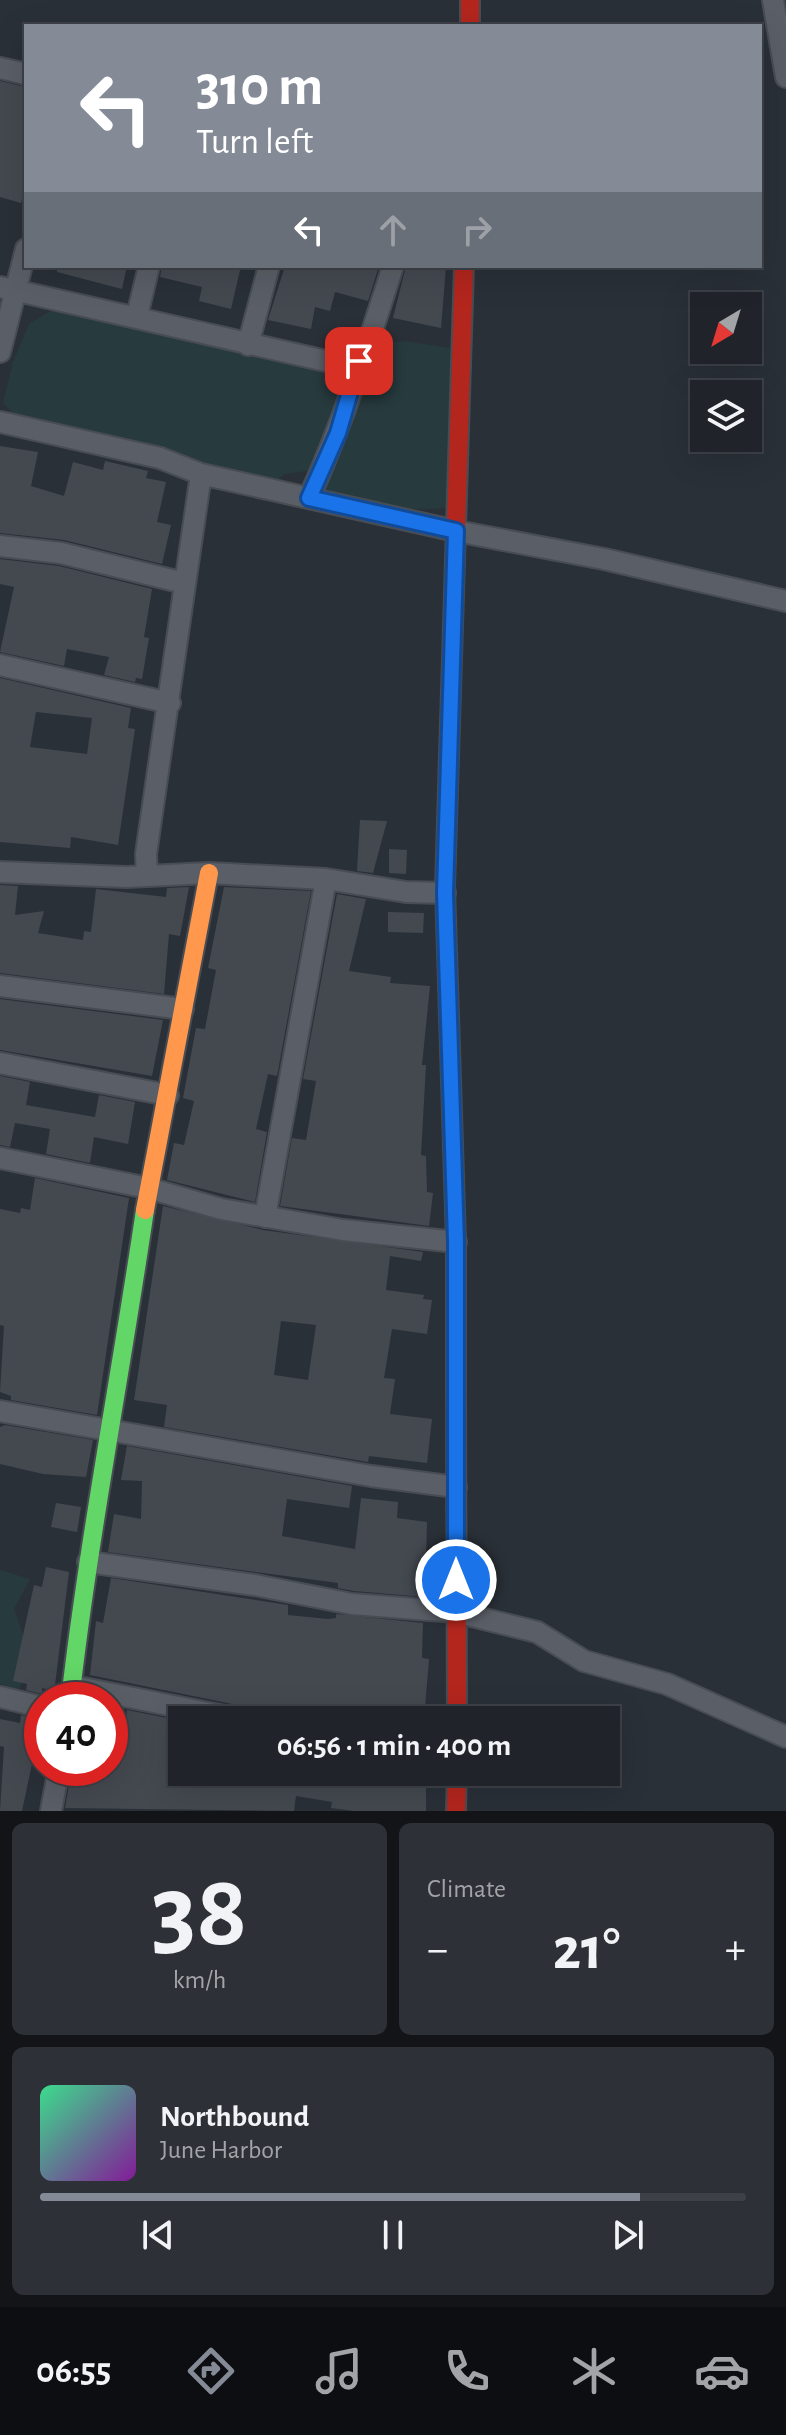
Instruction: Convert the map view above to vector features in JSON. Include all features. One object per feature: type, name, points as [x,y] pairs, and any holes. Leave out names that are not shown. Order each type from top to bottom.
[{"type":"street","points":[[470,0],[470,24]]},
{"type":"street","points":[[773,0],[786,77]]},
{"type":"street","points":[[0,68],[24,74]]},
{"type":"street","points":[[0,352],[7,289],[24,253]]},
{"type":"street","points":[[137,316],[149,268]]},
{"type":"street","points":[[248,345],[268,268]]},
{"type":"street","points":[[309,498],[338,433],[359,361],[369,345],[392,268]]},
{"type":"street","points":[[457,1706],[456,1242],[445,893],[464,268]]},
{"type":"street","points":[[7,289],[348,366],[359,361]]},
{"type":"street","points":[[0,422],[160,458],[201,474],[456,531],[604,559],[786,601]]},
{"type":"street","points":[[147,876],[146,854],[201,474]]},
{"type":"street","points":[[0,546],[61,553],[184,583]]},
{"type":"street","points":[[0,665],[170,703]]},
{"type":"street","points":[[0,872],[147,876],[209,873],[326,879],[406,892],[445,893]]},
{"type":"street","points":[[72,1682],[148,1188],[209,873]]},
{"type":"street","points":[[265,1217],[326,879]]},
{"type":"street","points":[[0,986],[183,1009]]},
{"type":"street","points":[[0,1063],[168,1095]]},
{"type":"street","points":[[0,1158],[148,1188],[194,1204],[343,1230],[456,1242]]},
{"type":"street","points":[[0,1411],[456,1487]]},
{"type":"street","points":[[88,1562],[255,1585],[352,1604],[456,1612],[537,1632],[584,1661],[667,1684],[786,1737]]},
{"type":"street","points":[[0,1697],[24,1703]]},
{"type":"street","points":[[128,1702],[168,1708]]},
{"type":"street","points":[[51,1811],[56,1786]]},
{"type":"street","points":[[456,1811],[457,1786]]},
{"type":"green space","points":[[59,306],[276,362],[354,377],[330,417],[313,470],[284,474],[271,486],[17,417],[3,403],[13,362],[29,324]]},
{"type":"green space","points":[[403,341],[451,348],[448,507],[418,509],[364,502],[320,485],[368,366],[379,358],[386,344]]},
{"type":"green space","points":[[0,1570],[30,1579],[14,1609],[32,1659],[19,1690],[0,1684]]},
{"type":"building","points":[[0,81],[24,87],[24,193],[21,203],[0,197]]},
{"type":"building","points":[[58,268],[127,268],[122,289],[57,272]]},
{"type":"building","points":[[162,268],[241,268],[231,309],[199,301],[202,287],[160,277]]},
{"type":"building","points":[[284,268],[378,268],[368,301],[335,292],[330,311],[315,307],[311,329],[268,320]]},
{"type":"building","points":[[406,268],[446,268],[441,328],[393,318]]},
{"type":"building","points":[[0,446],[38,452],[31,486],[64,496],[73,462],[103,470],[105,461],[148,471],[146,478],[166,482],[157,522],[171,525],[162,564],[64,540],[0,533]]},
{"type":"building","points":[[0,559],[59,566],[152,589],[144,637],[149,638],[142,679],[136,678],[135,682],[104,675],[109,657],[67,649],[64,666],[0,652],[14,587],[0,584]]},
{"type":"building","points":[[0,678],[131,708],[128,728],[135,729],[118,845],[71,837],[70,848],[0,842]],"holes":[[[36,712],[92,718],[87,754],[30,747]]]},
{"type":"building","points":[[360,820],[387,821],[373,873],[357,871]]},
{"type":"building","points":[[389,849],[407,850],[406,874],[389,873]]},
{"type":"building","points":[[0,885],[18,886],[15,915],[44,911],[38,933],[83,940],[84,931],[91,932],[96,889],[166,897],[167,888],[189,887],[180,936],[169,934],[164,994],[0,973]]},
{"type":"building","points":[[224,887],[311,891],[277,1076],[268,1074],[256,1129],[267,1132],[255,1202],[167,1180],[174,1143],[184,1145],[194,1101],[183,1098],[196,1028],[205,1029],[216,970],[208,968]]},
{"type":"building","points":[[337,894],[366,899],[349,971],[391,977],[390,983],[430,986],[422,1065],[426,1065],[421,1155],[426,1156],[427,1192],[433,1193],[429,1226],[280,1206],[292,1138],[306,1140],[316,1081],[303,1079]]},
{"type":"building","points":[[388,912],[424,913],[423,933],[388,932]]},
{"type":"building","points":[[0,999],[163,1020],[152,1076],[0,1050]]},
{"type":"building","points":[[0,1076],[30,1082],[26,1105],[95,1117],[99,1095],[135,1102],[128,1144],[94,1137],[90,1163],[46,1154],[50,1129],[15,1123],[10,1147],[0,1145]]},
{"type":"building","points":[[35,1178],[129,1198],[97,1415],[11,1400],[11,1396],[0,1392],[4,1326],[0,1325],[0,1209],[20,1213],[21,1208],[30,1210]]},
{"type":"building","points":[[163,1206],[263,1230],[423,1252],[421,1261],[390,1256],[386,1290],[424,1295],[423,1299],[432,1300],[427,1334],[392,1329],[384,1378],[395,1379],[390,1414],[432,1419],[427,1463],[369,1456],[368,1462],[164,1427],[167,1405],[134,1400]],"holes":[[[281,1321],[316,1325],[308,1380],[274,1375]]]},
{"type":"building","points":[[5,1425],[93,1440],[86,1477],[43,1474],[0,1464],[0,1427]]},
{"type":"building","points":[[127,1446],[352,1486],[349,1508],[287,1499],[282,1536],[355,1549],[361,1498],[398,1502],[397,1518],[427,1522],[425,1597],[354,1591],[338,1588],[338,1583],[108,1552],[114,1514],[141,1519],[142,1481],[121,1480]]},
{"type":"building","points":[[56,1503],[81,1507],[77,1532],[51,1527]]},
{"type":"building","points":[[46,1567],[69,1572],[55,1682],[13,1681],[34,1585],[42,1587]]},
{"type":"building","points":[[111,1578],[288,1605],[288,1615],[328,1619],[336,1618],[336,1614],[423,1623],[422,1658],[429,1659],[425,1706],[242,1706],[90,1675],[96,1621],[103,1623]]},
{"type":"building","points":[[128,1710],[168,1718],[168,1786],[426,1786],[426,1811],[354,1811],[331,1808],[332,1802],[296,1796],[294,1811],[65,1808],[69,1786],[128,1786]]},
{"type":"building","points":[[21,1715],[24,1716],[24,1786],[27,1786],[22,1811],[0,1811],[4,1747],[0,1746],[0,1719],[20,1723]]},
{"type":"traffic: fast","points":[[445,887],[456,1242],[456,1396]]},
{"type":"traffic: fast","points":[[72,1682],[86,1577],[145,1210]]},
{"type":"traffic: slow","points":[[145,1210],[209,873]]},
{"type":"traffic: jam","points":[[470,0],[470,24]]},
{"type":"traffic: jam","points":[[445,887],[464,268]]},
{"type":"traffic: jam","points":[[456,1396],[457,1706]]},
{"type":"traffic: jam","points":[[456,1811],[457,1786]]},
{"type":"route","points":[[359,361],[338,433],[309,498],[456,531],[445,893],[456,1242],[456,1580]]}]
